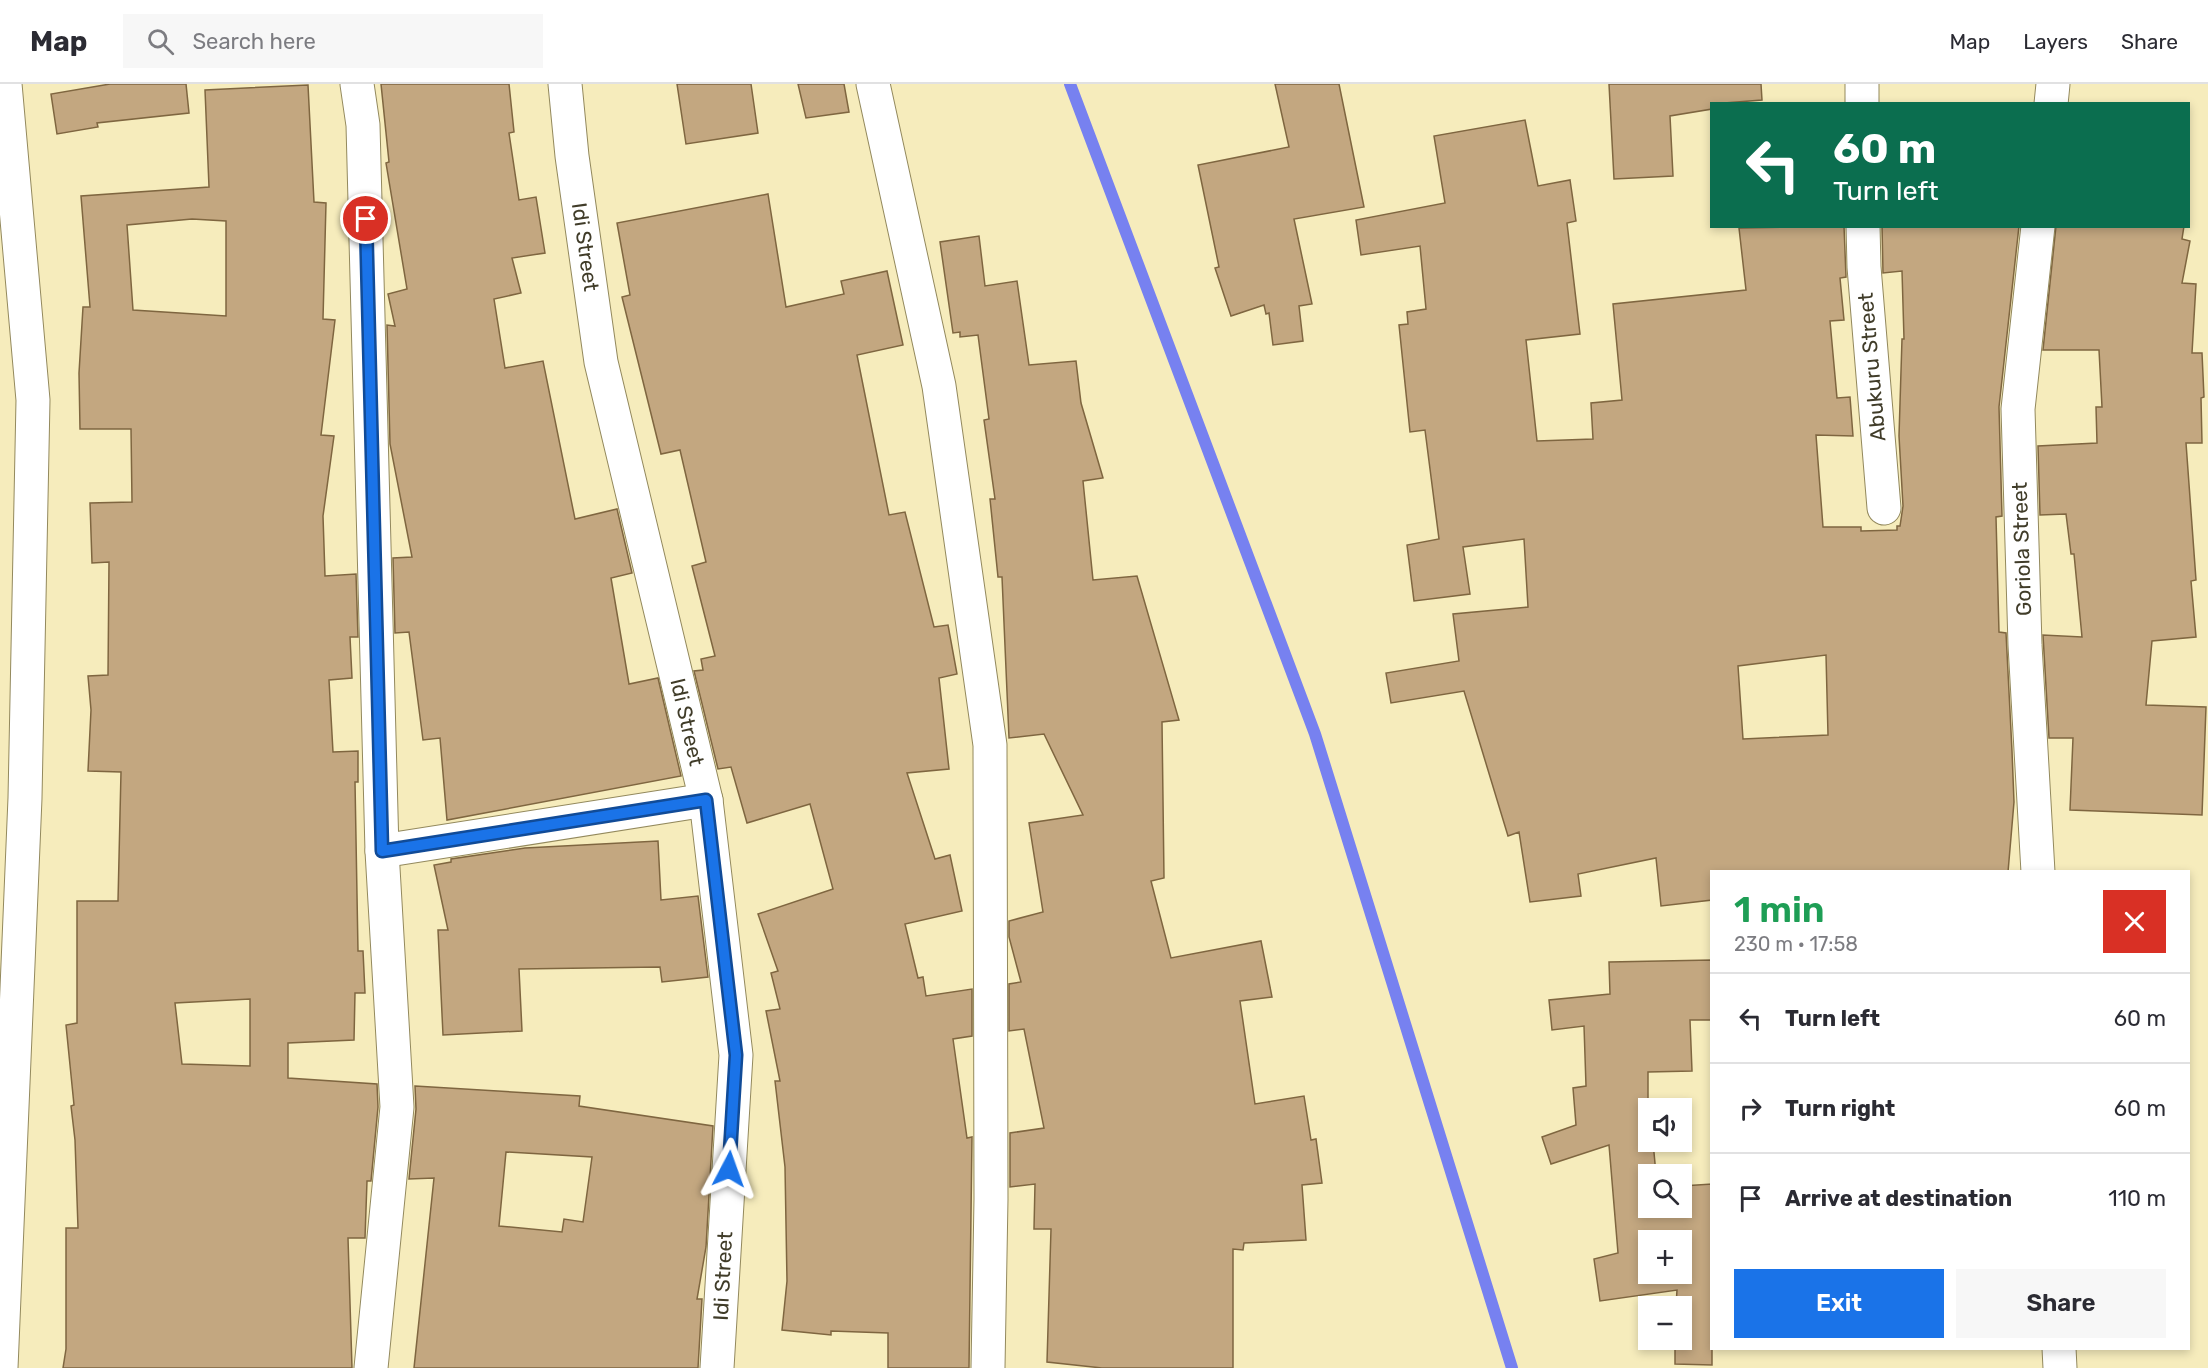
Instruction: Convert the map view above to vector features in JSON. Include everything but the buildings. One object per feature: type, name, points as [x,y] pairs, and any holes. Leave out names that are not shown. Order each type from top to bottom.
[{"type":"street","points":[[1,1368],[25,798],[33,400],[5,84]]},
{"type":"street","points":[[357,84],[363,125],[382,851],[397,1107],[370,1368]]},
{"type":"street","name":"Idi Street","points":[[566,84],[572,156],[601,362],[706,800],[736,1055],[717,1368]]},
{"type":"street","points":[[873,84],[939,386],[990,745],[991,1199],[988,1368]]},
{"type":"street","points":[[1862,84],[1862,102]]},
{"type":"street","points":[[2051,102],[2053,84]]},
{"type":"street","name":"Abukuru Street","points":[[1863,228],[1864,267],[1884,508]]},
{"type":"street","name":"Goriola Street","points":[[2038,228],[2018,409],[2025,645],[2038,870]]},
{"type":"street","points":[[382,851],[706,800]]},
{"type":"street","points":[[2059,1350],[2060,1368]]},
{"type":"waterway","points":[[1070,84],[1315,734],[1512,1368]]},
{"type":"route","points":[[366,219],[382,851],[706,800],[736,1055],[729,1169]]}]
